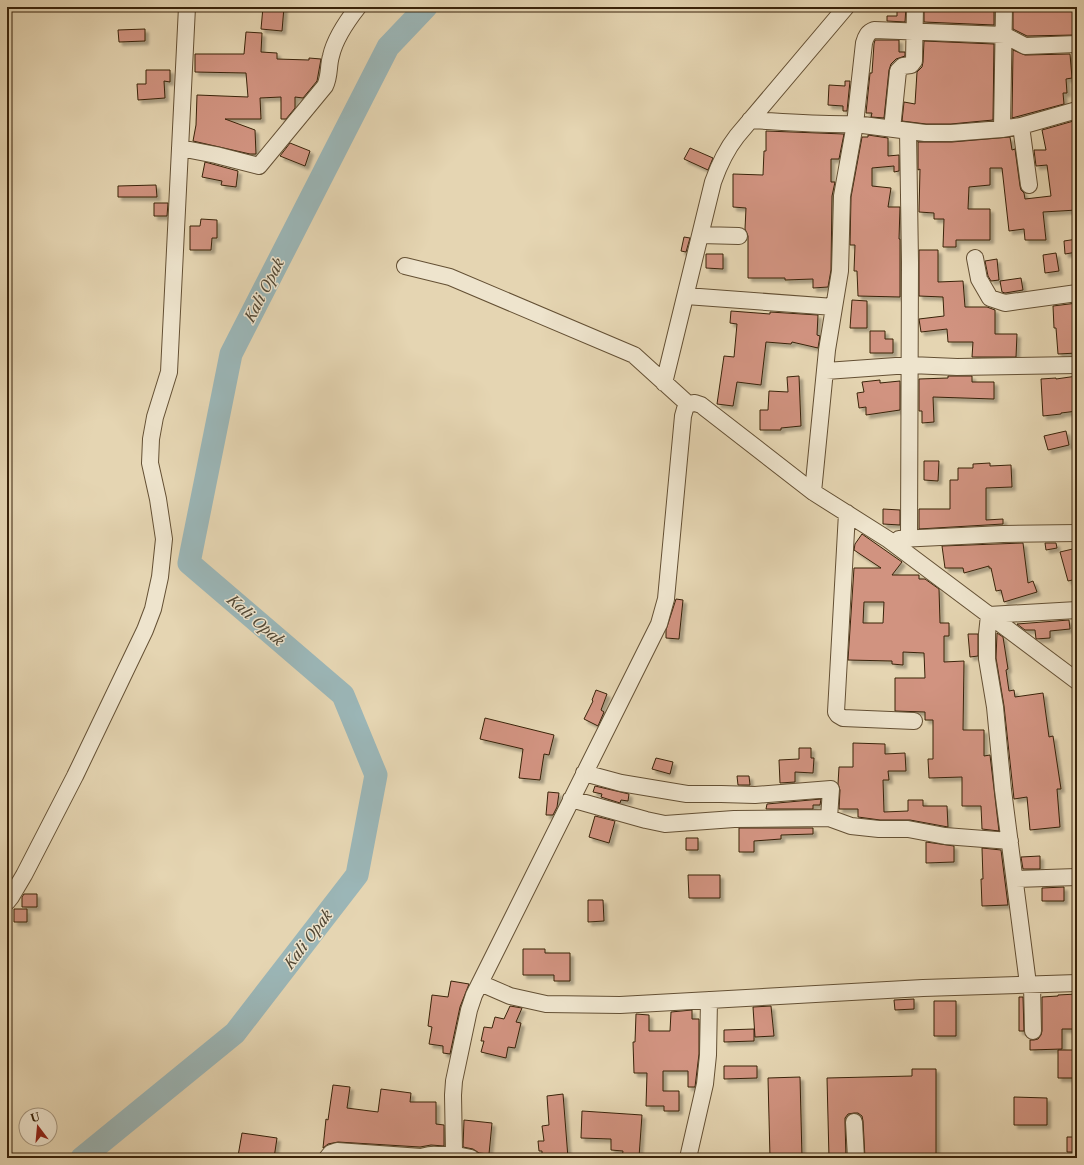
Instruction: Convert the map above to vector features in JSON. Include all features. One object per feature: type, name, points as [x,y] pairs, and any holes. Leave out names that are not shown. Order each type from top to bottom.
[{"type":"street","points":[[7,902],[24,875],[75,776],[145,630],[153,609],[160,577],[164,539],[158,499],[150,463],[151,439],[169,372],[187,7]]},
{"type":"street","points":[[180,148],[259,166],[325,86],[328,80],[330,57],[333,48],[358,7]]},
{"type":"street","points":[[664,383],[713,182],[719,164],[727,150],[750,120],[846,7]]},
{"type":"street","points":[[892,129],[898,71],[903,66],[913,63],[915,7]]},
{"type":"street","points":[[1002,129],[1004,7]]},
{"type":"street","points":[[813,492],[826,371],[840,271],[842,196],[855,124],[866,36],[870,31],[874,30],[1004,35],[1025,46],[1077,44]]},
{"type":"street","points":[[750,120],[820,124],[855,124],[925,133],[951,133],[1021,126],[1077,110]]},
{"type":"street","points":[[1021,126],[1029,185]]},
{"type":"street","points":[[908,131],[910,262],[909,539]]},
{"type":"street","points":[[700,235],[739,236]]},
{"type":"street","points":[[975,258],[979,279],[990,298],[1005,303],[1077,292]]},
{"type":"street","points":[[405,266],[450,277],[634,356],[688,404],[695,403],[701,405],[813,492],[889,540],[1077,681]]},
{"type":"street","points":[[686,296],[834,307]]},
{"type":"street","points":[[826,371],[910,365],[957,367],[1077,365]]},
{"type":"street","points":[[452,1154],[454,1151],[454,1081],[469,1010],[474,995],[659,624],[666,599],[684,416],[685,409],[688,404]]},
{"type":"street","points":[[847,513],[836,712],[842,718],[914,721]]},
{"type":"street","points":[[889,540],[1003,534],[1077,533]]},
{"type":"street","points":[[989,615],[1077,610]]},
{"type":"street","points":[[989,615],[987,659],[995,707],[1003,790],[1030,984],[1033,1031]]},
{"type":"street","points":[[584,773],[621,784],[687,794],[755,795],[831,789],[829,818]]},
{"type":"street","points":[[571,800],[666,824],[734,819],[829,818],[851,826],[879,829],[908,829],[945,836],[1010,841]]},
{"type":"street","points":[[1015,878],[1077,877]]},
{"type":"street","points":[[480,983],[510,996],[546,1004],[620,1005],[923,988],[1077,983]]},
{"type":"street","points":[[688,1158],[705,1084],[708,1055],[709,1000]]},
{"type":"street","points":[[854,1122],[856,1158]]},
{"type":"street","points":[[327,1158],[331,1153],[337,1151],[420,1158],[425,1155],[452,1154],[471,1158]]},
{"type":"building","points":[[263,7],[284,7],[282,31],[261,29]]},
{"type":"building","points":[[897,7],[906,7],[905,22],[887,21],[887,16],[897,16]]},
{"type":"building","points":[[924,7],[994,7],[994,25],[924,22]]},
{"type":"building","points":[[1013,7],[1073,7],[1073,12],[1075,12],[1074,35],[1027,36],[1013,29]]},
{"type":"building","points":[[145,29],[145,41],[119,42],[118,30]]},
{"type":"building","points":[[246,32],[262,33],[261,52],[277,53],[277,59],[321,59],[317,81],[303,98],[295,97],[295,108],[286,119],[281,119],[281,97],[260,98],[261,119],[225,119],[255,130],[256,154],[250,154],[193,141],[196,125],[197,95],[248,97],[246,73],[195,72],[195,54],[244,54]]},
{"type":"building","points":[[875,40],[899,40],[899,52],[905,52],[905,56],[896,59],[891,64],[889,70],[884,118],[871,117],[872,113],[866,113]]},
{"type":"building","points":[[924,41],[994,44],[993,120],[951,124],[926,124],[902,121],[904,102],[915,104],[917,72],[922,67]]},
{"type":"building","points":[[1013,50],[1025,55],[1070,54],[1072,78],[1066,79],[1067,93],[1063,93],[1064,104],[1012,118]]},
{"type":"building","points":[[146,70],[170,70],[170,82],[164,81],[165,98],[138,100],[137,84],[146,84]]},
{"type":"building","points":[[845,81],[850,81],[847,111],[843,111],[843,106],[828,105],[829,85],[845,86]]},
{"type":"building","points":[[1077,120],[1077,210],[1043,212],[1046,240],[1025,240],[1024,229],[1009,231],[1002,168],[990,168],[990,185],[969,187],[968,209],[990,209],[990,240],[956,240],[956,247],[943,247],[944,219],[934,219],[934,213],[919,212],[920,169],[918,170],[918,142],[952,142],[1010,137],[1012,150],[1015,149],[1020,186],[1024,193],[1025,199],[1051,196],[1047,165],[1036,166],[1034,150],[1046,150],[1042,130]]},
{"type":"building","points":[[766,131],[844,134],[839,159],[831,159],[831,182],[835,182],[832,196],[831,270],[828,287],[813,288],[813,279],[785,280],[785,278],[748,278],[748,236],[745,229],[746,208],[733,207],[733,174],[763,175],[764,151],[766,151]]},
{"type":"building","points":[[868,135],[888,138],[888,156],[899,155],[899,171],[894,172],[894,166],[872,168],[872,186],[891,188],[888,207],[900,207],[900,297],[858,296],[857,271],[854,271],[855,245],[850,245],[851,197],[862,137],[868,137]]},
{"type":"building","points":[[290,143],[310,151],[305,166],[280,156]]},
{"type":"building","points":[[690,148],[713,158],[708,170],[684,159]]},
{"type":"building","points":[[205,162],[238,171],[236,187],[221,185],[222,181],[202,177]]},
{"type":"building","points":[[156,185],[157,197],[118,197],[118,186]]},
{"type":"building","points":[[154,203],[168,203],[167,216],[154,216]]},
{"type":"building","points":[[201,219],[217,220],[217,238],[212,238],[211,250],[190,250],[190,226],[200,226]]},
{"type":"building","points":[[684,237],[690,238],[686,252],[681,251]]},
{"type":"building","points":[[1077,239],[1077,252],[1065,254],[1064,241]]},
{"type":"building","points":[[919,250],[938,250],[938,282],[963,281],[965,307],[987,307],[995,310],[995,334],[1017,334],[1016,357],[972,357],[973,342],[948,342],[947,329],[921,332],[919,319],[944,316],[943,297],[919,296]]},
{"type":"building","points":[[1056,253],[1059,271],[1045,273],[1043,255]]},
{"type":"building","points":[[706,254],[723,254],[723,269],[706,268]]},
{"type":"building","points":[[997,259],[999,280],[991,281],[988,276],[985,261]]},
{"type":"building","points":[[1021,278],[1023,290],[1005,293],[1002,292],[1000,281]]},
{"type":"building","points":[[852,300],[867,301],[867,328],[850,328]]},
{"type":"building","points":[[1077,303],[1077,353],[1058,354],[1056,328],[1054,328],[1053,306]]},
{"type":"building","points":[[731,311],[770,314],[770,312],[818,315],[817,335],[820,336],[818,348],[792,342],[791,344],[766,342],[761,385],[737,382],[733,406],[717,404],[724,356],[734,357],[737,324],[730,323]]},
{"type":"building","points":[[870,331],[885,331],[885,339],[893,339],[893,353],[870,353]]},
{"type":"building","points":[[799,376],[801,426],[781,428],[781,430],[760,430],[760,410],[768,410],[769,391],[788,392],[787,377]]},
{"type":"building","points":[[948,376],[972,376],[972,382],[994,382],[994,399],[933,397],[934,422],[922,423],[922,411],[919,411],[919,379],[948,378]]},
{"type":"building","points":[[1077,376],[1077,411],[1043,416],[1041,379],[1056,379]]},
{"type":"building","points":[[880,380],[880,383],[900,381],[900,410],[866,415],[866,407],[859,408],[857,393],[864,392],[862,382]]},
{"type":"building","points":[[1066,431],[1069,445],[1048,450],[1044,436]]},
{"type":"building","points":[[924,461],[939,461],[938,481],[924,480]]},
{"type":"building","points":[[990,463],[990,466],[1011,465],[1012,487],[986,488],[986,520],[1003,519],[1003,524],[919,529],[919,509],[950,509],[950,480],[958,480],[958,468],[973,468],[973,464]]},
{"type":"building","points":[[883,509],[900,510],[900,525],[883,524]]},
{"type":"building","points":[[862,534],[902,562],[892,575],[919,575],[919,579],[925,579],[939,589],[940,623],[949,623],[949,636],[944,636],[944,662],[964,661],[963,730],[984,730],[984,756],[990,755],[999,831],[982,829],[981,806],[962,806],[962,777],[929,778],[928,759],[933,759],[933,720],[925,720],[925,712],[895,711],[895,678],[925,678],[924,653],[903,652],[903,665],[892,664],[892,661],[848,660],[854,568],[881,568],[854,550],[855,544]],"holes":[[[864,602],[884,602],[883,623],[863,623]]]},
{"type":"building","points":[[1023,543],[1028,583],[1033,581],[1037,592],[1004,602],[1001,590],[996,591],[991,568],[989,568],[989,566],[964,573],[963,568],[945,568],[942,546]]},
{"type":"building","points":[[1045,543],[1056,543],[1057,548],[1046,550]]},
{"type":"building","points":[[1077,548],[1077,579],[1068,581],[1060,552]]},
{"type":"building","points":[[676,599],[683,600],[679,639],[666,638],[666,630]]},
{"type":"building","points":[[1069,620],[1070,629],[1050,631],[1050,638],[1036,639],[1035,630],[1025,630],[1017,624]]},
{"type":"building","points":[[997,633],[1003,637],[1008,669],[1006,670],[1009,691],[1014,690],[1015,697],[1043,693],[1049,737],[1053,736],[1061,789],[1057,789],[1060,827],[1030,830],[1027,797],[1014,799],[1004,706],[996,658]]},
{"type":"building","points":[[968,634],[978,634],[978,656],[970,657]]},
{"type":"building","points":[[596,690],[607,694],[601,710],[604,712],[598,726],[584,719],[593,701],[592,700]]},
{"type":"building","points":[[485,718],[554,735],[549,755],[544,754],[540,780],[519,778],[523,749],[480,739]]},
{"type":"building","points":[[853,743],[885,744],[885,754],[905,753],[906,771],[888,771],[889,780],[883,780],[884,812],[908,811],[908,800],[923,800],[923,806],[947,806],[948,827],[910,820],[880,820],[858,817],[858,809],[839,809],[839,767],[853,767]]},
{"type":"building","points":[[799,748],[811,748],[811,758],[814,758],[813,773],[795,772],[795,782],[780,783],[779,760],[799,759]]},
{"type":"building","points":[[656,758],[673,762],[670,774],[652,769]]},
{"type":"building","points":[[737,776],[749,776],[750,785],[738,785]]},
{"type":"building","points":[[595,786],[629,794],[628,801],[621,800],[620,803],[601,797],[602,794],[593,792]]},
{"type":"building","points":[[548,792],[559,793],[557,807],[553,815],[546,815]]},
{"type":"building","points":[[821,799],[820,805],[813,805],[813,809],[766,809],[767,804]]},
{"type":"building","points":[[595,816],[615,821],[609,843],[589,837]]},
{"type":"building","points":[[739,828],[813,828],[813,834],[781,835],[781,839],[754,841],[754,852],[739,852]]},
{"type":"building","points":[[686,838],[698,838],[698,850],[686,850]]},
{"type":"building","points":[[926,842],[954,846],[954,862],[926,863]]},
{"type":"building","points":[[982,848],[1001,850],[1008,905],[982,906]]},
{"type":"building","points":[[1040,856],[1040,869],[1023,869],[1021,857]]},
{"type":"building","points":[[688,875],[720,875],[720,898],[689,898]]},
{"type":"building","points":[[1064,887],[1064,901],[1042,901],[1042,888]]},
{"type":"building","points":[[24,894],[37,894],[37,907],[22,907],[22,897]]},
{"type":"building","points":[[588,900],[603,900],[604,921],[588,922]]},
{"type":"building","points":[[14,909],[27,909],[27,922],[14,922]]},
{"type":"building","points":[[523,949],[545,949],[545,953],[570,953],[570,981],[554,981],[554,975],[523,975]]},
{"type":"building","points":[[451,981],[469,984],[460,1007],[450,1054],[443,1053],[443,1046],[429,1044],[432,1027],[428,1026],[432,995],[448,997]]},
{"type":"building","points":[[1077,994],[1077,1029],[1062,1029],[1062,1049],[1030,1050],[1030,1040],[1038,1039],[1042,1031],[1042,997]]},
{"type":"building","points":[[1019,997],[1023,997],[1024,1031],[1019,1031]]},
{"type":"building","points":[[914,999],[914,1009],[895,1010],[894,1000]]},
{"type":"building","points":[[934,1001],[956,1001],[956,1036],[934,1036]]},
{"type":"building","points":[[510,1006],[522,1008],[516,1022],[521,1023],[515,1048],[508,1047],[506,1058],[481,1052],[484,1041],[481,1041],[484,1027],[492,1028],[495,1017],[504,1019]]},
{"type":"building","points":[[771,1006],[774,1036],[755,1037],[753,1007]]},
{"type":"building","points":[[692,1010],[692,1019],[699,1019],[699,1054],[695,1087],[688,1087],[688,1071],[663,1071],[663,1091],[679,1091],[679,1111],[664,1111],[664,1106],[646,1106],[647,1073],[634,1073],[633,1042],[635,1042],[636,1014],[649,1015],[649,1031],[670,1031],[671,1012]]},
{"type":"building","points":[[754,1029],[754,1041],[724,1042],[724,1030]]},
{"type":"building","points":[[1058,1050],[1077,1050],[1077,1078],[1058,1078]]},
{"type":"building","points":[[724,1066],[757,1066],[757,1078],[724,1079]]},
{"type":"building","points":[[912,1069],[936,1069],[936,1158],[865,1158],[862,1116],[858,1113],[854,1113],[848,1114],[845,1118],[846,1158],[829,1158],[827,1078],[912,1076]]},
{"type":"building","points":[[800,1077],[802,1158],[770,1158],[768,1078]]},
{"type":"building","points":[[333,1085],[350,1087],[347,1108],[378,1112],[381,1089],[411,1093],[410,1102],[436,1102],[436,1124],[444,1125],[444,1146],[431,1145],[420,1147],[338,1142],[328,1144],[323,1148],[326,1119],[328,1120]]},
{"type":"building","points":[[563,1094],[568,1158],[542,1158],[542,1151],[539,1151],[538,1141],[544,1141],[542,1126],[549,1125],[547,1096]]},
{"type":"building","points":[[1014,1097],[1047,1098],[1047,1125],[1014,1125]]},
{"type":"building","points":[[582,1111],[642,1115],[639,1157],[622,1158],[623,1151],[611,1150],[611,1139],[581,1138]]},
{"type":"building","points":[[464,1120],[492,1123],[489,1154],[479,1153],[473,1149],[463,1147]]},
{"type":"building","points":[[242,1133],[277,1138],[274,1158],[250,1158],[238,1156]]},
{"type":"building","points":[[1067,1137],[1077,1137],[1077,1152],[1067,1152]]},
{"type":"waterway","name":"Kali Opak","points":[[82,1158],[235,1033],[357,875],[376,775],[343,695],[189,563],[231,354],[388,47],[426,7]]}]
